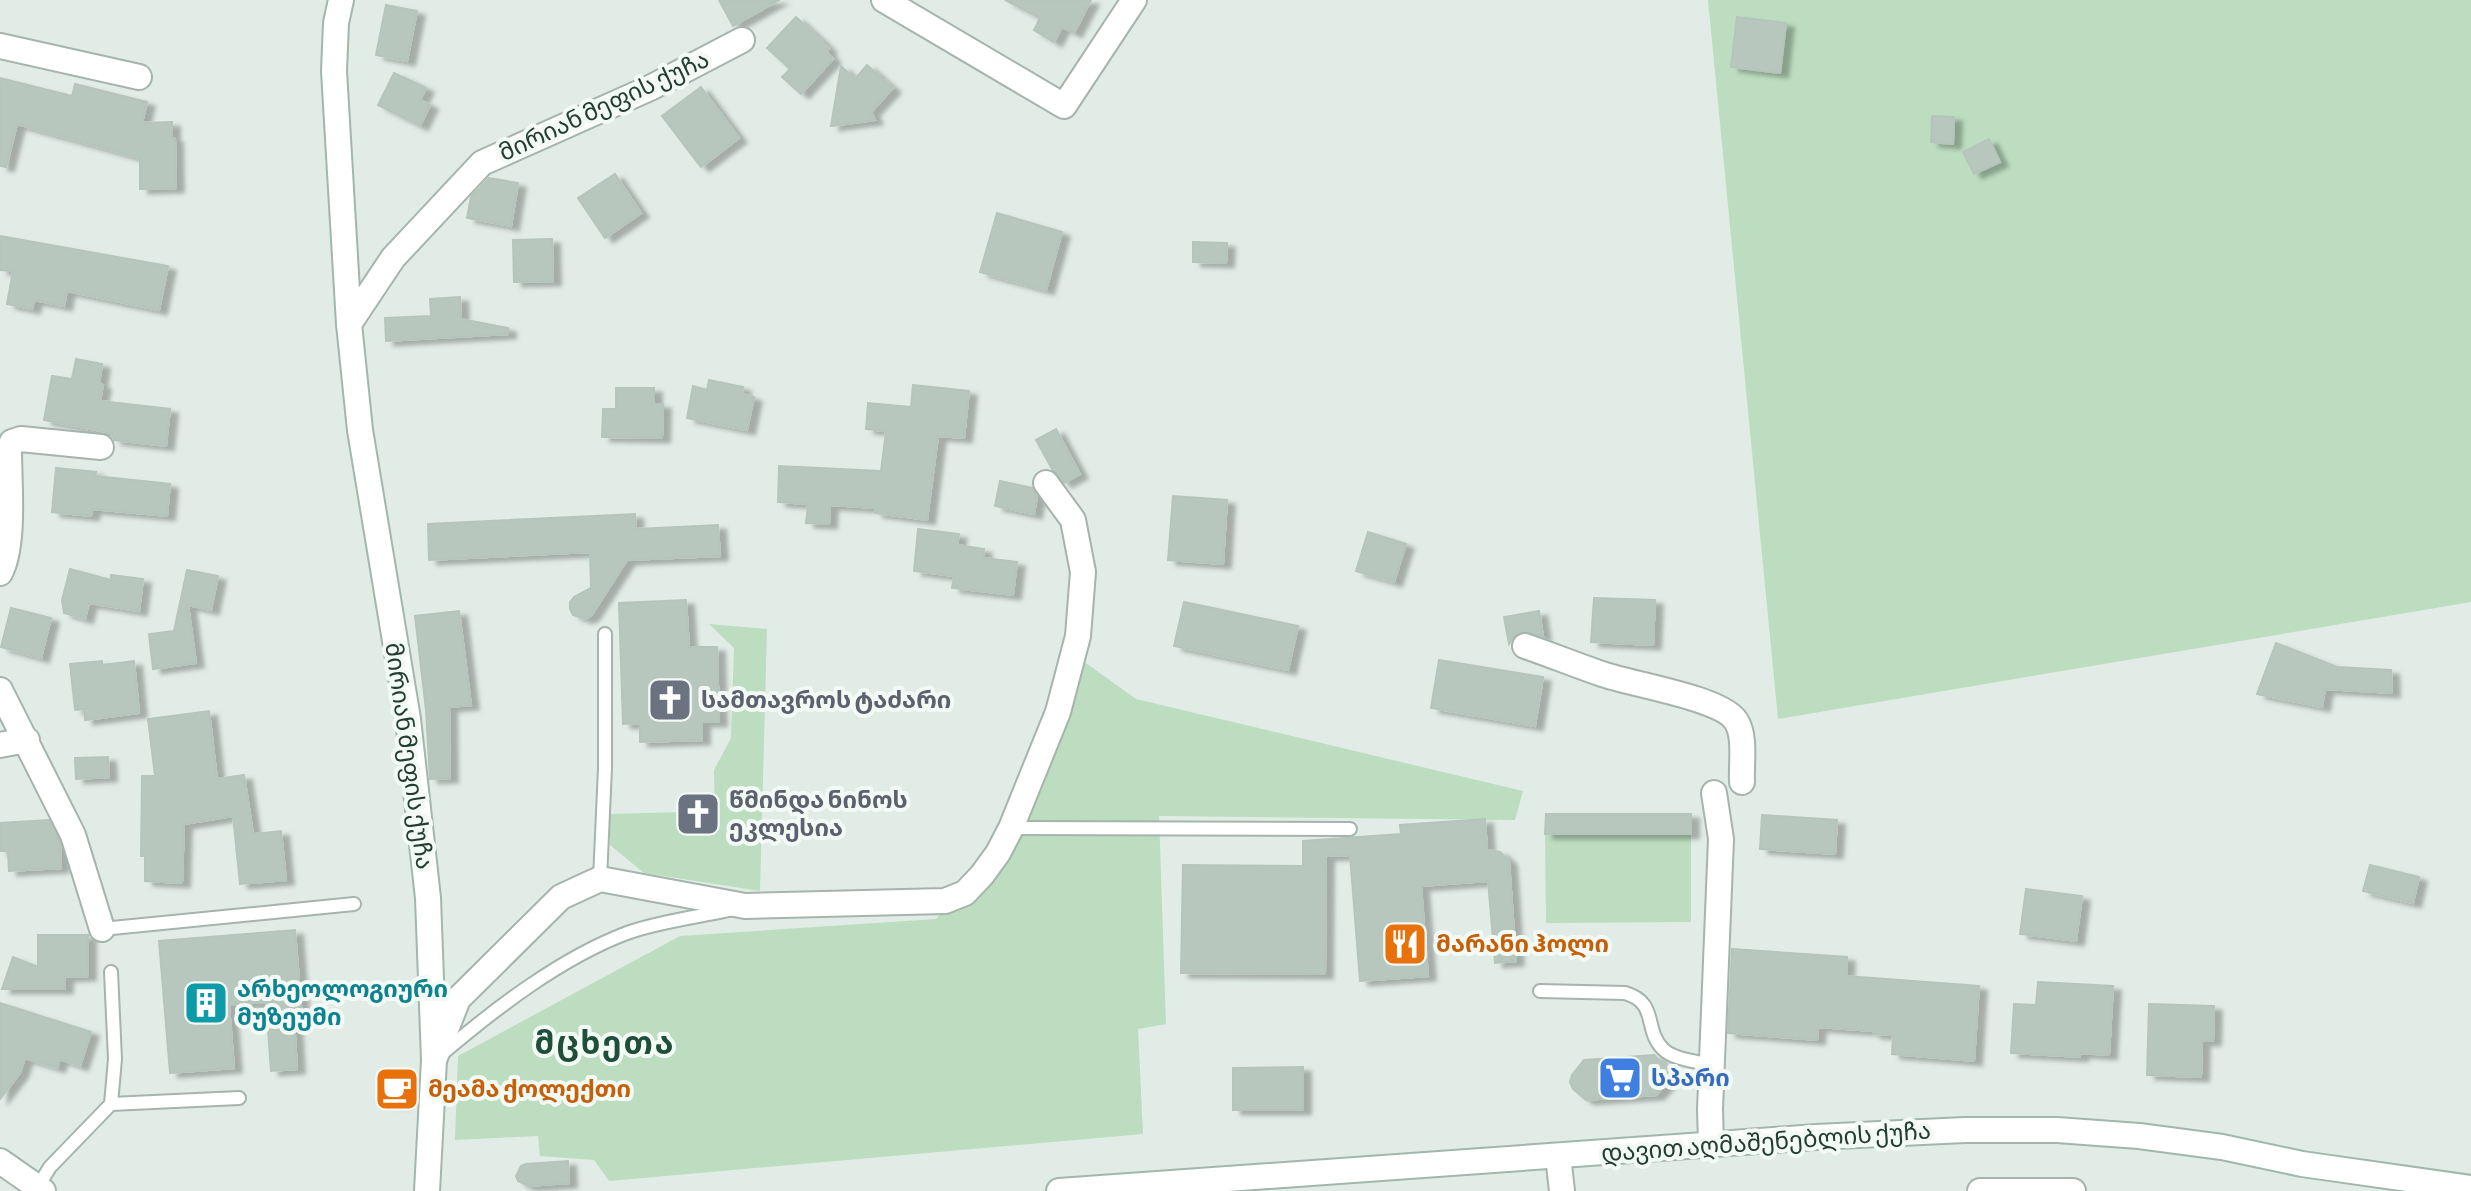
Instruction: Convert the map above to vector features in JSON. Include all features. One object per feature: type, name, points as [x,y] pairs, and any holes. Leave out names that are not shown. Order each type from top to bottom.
[{"type":"street","name":"მირიან მეფის ქუჩა","points":[[341,0],[336,23],[334,71],[349,324],[360,430],[408,719],[428,898],[434,1060],[427,1191]]},
{"type":"street","points":[[884,0],[1064,106],[1134,0]]},
{"type":"street","name":"მირიან მეფის ქუჩა","points":[[349,324],[393,258],[482,163],[650,88],[742,40]]},
{"type":"street","points":[[0,46],[139,77]]},
{"type":"street","points":[[0,573],[9,541],[9,450],[12,442],[21,439],[101,447]]},
{"type":"street","points":[[434,1060],[458,999],[561,897],[600,879],[745,906],[945,901],[965,893],[998,853],[1011,828],[1058,712],[1078,636],[1083,572],[1073,520],[1046,483]]},
{"type":"street","points":[[1525,646],[1605,675],[1692,698],[1731,713],[1739,724],[1742,782]]},
{"type":"street","points":[[0,690],[73,835],[102,929]]},
{"type":"street","points":[[0,745],[27,740]]},
{"type":"street","points":[[1711,1145],[1711,1065],[1721,839],[1714,793]]},
{"type":"street","name":"დავით აღმაშენებლის ქუჩა","points":[[1059,1191],[1816,1137],[1935,1131],[2057,1130],[2139,1136],[2222,1147],[2302,1164],[2471,1188]]},
{"type":"street","points":[[1558,1156],[1562,1191]]},
{"type":"street","points":[[0,1161],[40,1189]]},
{"type":"street","points":[[1980,1191],[2073,1191]]},
{"type":"lane","points":[[600,879],[605,768],[605,634]]},
{"type":"lane","points":[[1011,828],[1350,829]]},
{"type":"lane","points":[[102,929],[354,904]]},
{"type":"lane","points":[[434,1060],[497,1008],[581,955],[628,933],[745,906]]},
{"type":"lane","points":[[40,1189],[50,1167],[111,1104],[115,1059],[111,972]]},
{"type":"lane","points":[[1540,991],[1625,993],[1636,996],[1643,1001],[1662,1048],[1672,1055],[1711,1065]]},
{"type":"lane","points":[[111,1104],[239,1098]]},
{"type":"green space","points":[[1708,0],[2471,0],[2471,602],[1778,719]]},
{"type":"green space","points":[[709,624],[767,629],[760,891],[644,873],[610,845],[610,814],[683,812],[683,830],[715,829],[714,770],[731,738],[734,648]]},
{"type":"green space","points":[[1083,661],[1136,699],[1523,791],[1515,820],[1159,816],[1166,1024],[1138,1029],[1143,1134],[609,1181],[594,1160],[540,1156],[538,1136],[455,1140],[458,1056],[680,936],[936,919],[1031,811]]},
{"type":"green space","points":[[1545,834],[1691,834],[1691,922],[1546,923]]},
{"type":"building","points":[[719,0],[779,0],[733,26]]},
{"type":"building","points":[[1005,0],[1091,0],[1074,33],[1062,27],[1054,42],[1034,30],[1040,18]]},
{"type":"building","points":[[386,5],[417,11],[407,61],[376,55]]},
{"type":"building","points":[[796,17],[822,41],[833,59],[801,94],[782,77],[790,69],[767,48]]},
{"type":"building","points":[[1737,17],[1786,23],[1780,73],[1731,67]]},
{"type":"building","points":[[867,65],[893,88],[871,112],[875,120],[831,126],[841,66],[855,79]]},
{"type":"building","points":[[394,73],[426,88],[420,100],[430,105],[420,126],[378,105]]},
{"type":"building","points":[[0,78],[72,96],[75,84],[147,102],[142,123],[172,122],[176,188],[140,189],[140,158],[17,124],[6,167],[0,166]]},
{"type":"building","points":[[701,87],[739,138],[701,167],[662,116]]},
{"type":"building","points":[[1932,116],[1954,117],[1953,144],[1931,142]]},
{"type":"building","points":[[1989,139],[2000,162],[1974,174],[1963,152]]},
{"type":"building","points":[[615,174],[641,213],[605,238],[578,198]]},
{"type":"building","points":[[489,178],[518,183],[511,226],[467,218],[471,197]]},
{"type":"building","points":[[997,213],[1062,232],[1046,290],[980,272]]},
{"type":"building","points":[[0,236],[168,266],[159,310],[67,291],[64,306],[34,300],[32,309],[7,304],[13,271],[0,270]]},
{"type":"building","points":[[552,239],[553,281],[514,282],[513,240]]},
{"type":"building","points":[[1193,242],[1227,243],[1226,263],[1193,262]]},
{"type":"building","points":[[460,297],[461,319],[508,328],[508,334],[386,341],[385,318],[431,316],[430,299]]},
{"type":"building","points":[[76,359],[102,364],[100,401],[170,409],[166,446],[114,440],[112,433],[44,420],[52,376],[72,379]]},
{"type":"building","points":[[709,380],[743,387],[742,394],[754,397],[747,430],[687,418],[693,386],[707,390]]},
{"type":"building","points":[[913,385],[969,391],[964,438],[938,436],[927,520],[875,513],[876,508],[830,505],[829,524],[806,523],[808,504],[778,502],[779,466],[881,471],[886,431],[866,429],[868,403],[911,407]]},
{"type":"building","points":[[616,388],[654,388],[654,404],[663,404],[662,438],[602,437],[603,409],[616,409]]},
{"type":"building","points":[[1056,429],[1080,474],[1064,483],[1052,469],[1036,440]]},
{"type":"building","points":[[56,468],[96,472],[95,476],[170,484],[167,516],[92,509],[91,516],[52,512]]},
{"type":"building","points":[[1000,481],[1032,488],[1037,497],[1034,514],[995,506]]},
{"type":"building","points":[[1173,496],[1227,500],[1223,564],[1168,560]]},
{"type":"building","points":[[635,514],[636,529],[718,525],[720,556],[627,560],[591,616],[585,619],[573,615],[570,602],[591,588],[590,552],[429,560],[428,524]]},
{"type":"building","points":[[918,529],[959,534],[957,545],[984,549],[983,558],[1017,562],[1013,595],[952,588],[954,576],[914,571]]},
{"type":"building","points":[[1368,532],[1406,544],[1394,582],[1356,571]]},
{"type":"building","points":[[70,569],[111,580],[111,575],[143,579],[139,611],[89,603],[85,619],[64,613],[62,600]]},
{"type":"building","points":[[187,570],[218,576],[211,610],[188,605],[196,663],[153,669],[149,634],[174,631]]},
{"type":"building","points":[[1594,598],[1655,600],[1653,645],[1591,642]]},
{"type":"building","name":"სამთავროს ტაძარი","points":[[686,600],[689,647],[717,647],[719,722],[702,722],[702,740],[640,742],[640,723],[623,724],[619,603]]},
{"type":"building","points":[[1184,602],[1298,626],[1288,670],[1174,646]]},
{"type":"building","points":[[11,608],[51,618],[41,658],[1,647]]},
{"type":"building","points":[[459,611],[471,705],[449,707],[450,778],[430,779],[415,616]]},
{"type":"building","points":[[1539,611],[1543,636],[1522,632],[1515,635],[1509,644],[1504,617]]},
{"type":"building","points":[[2276,643],[2337,667],[2391,670],[2392,693],[2325,689],[2322,707],[2257,694]]},
{"type":"building","points":[[1439,660],[1543,677],[1535,726],[1431,708]]},
{"type":"building","points":[[102,661],[102,665],[134,661],[139,713],[85,720],[84,709],[75,710],[70,664]]},
{"type":"building","points":[[209,711],[217,779],[244,775],[253,834],[281,831],[286,880],[240,884],[233,816],[184,824],[182,883],[145,881],[145,856],[141,856],[142,776],[155,776],[148,719]]},
{"type":"building","points":[[108,757],[109,777],[76,779],[75,758]]},
{"type":"building","name":"წმინდა ნინოს ეკლესია","points":[[707,802],[707,825],[690,826],[689,803]]},
{"type":"building","points":[[1546,814],[1691,814],[1691,834],[1545,834]]},
{"type":"building","points":[[1762,815],[1837,820],[1835,854],[1760,849]]},
{"type":"building","points":[[1485,819],[1487,850],[1500,852],[1509,861],[1516,961],[1495,963],[1488,881],[1421,886],[1428,976],[1360,981],[1350,855],[1326,856],[1325,974],[1181,973],[1183,865],[1303,866],[1303,841],[1401,834],[1400,825]]},
{"type":"building","points":[[49,820],[60,843],[61,868],[9,871],[8,851],[0,851],[0,823]]},
{"type":"building","points":[[2370,865],[2419,877],[2413,903],[2363,891]]},
{"type":"building","points":[[2026,889],[2082,896],[2076,941],[2020,934]]},
{"type":"building","name":"არხეოლოგიური მუზეუმი","points":[[295,930],[302,1018],[294,1018],[297,1069],[271,1071],[266,1002],[229,1005],[234,1068],[170,1073],[159,941]]},
{"type":"building","points":[[38,935],[88,935],[88,976],[65,977],[65,989],[2,989],[13,957],[38,967]]},
{"type":"building","points":[[1732,949],[1847,957],[1846,976],[1979,986],[1974,1061],[1892,1054],[1893,1035],[1873,1034],[1873,1031],[1818,1027],[1817,1040],[1728,1033]]},
{"type":"building","points":[[2038,982],[2113,986],[2109,1055],[2080,1053],[2080,1057],[2011,1053],[2014,1004],[2036,1005]]},
{"type":"building","points":[[0,1003],[91,1032],[80,1066],[60,1059],[57,1068],[25,1058],[20,1073],[0,1099]]},
{"type":"building","points":[[2149,1004],[2214,1006],[2213,1041],[2202,1041],[2201,1077],[2147,1075]]},
{"type":"building","name":"სპარი","points":[[1654,1055],[1670,1074],[1668,1082],[1656,1095],[1586,1100],[1573,1089],[1570,1082],[1584,1060]]},
{"type":"building","points":[[1303,1067],[1303,1110],[1233,1110],[1233,1068]]},
{"type":"building","points":[[384,1069],[405,1071],[402,1104],[381,1102]]},
{"type":"building","points":[[568,1161],[569,1183],[528,1186],[518,1181],[516,1176],[521,1166],[526,1164]]},
{"type":"place","name":"სამთავროს ტაძარი","points":[[670,700]]},
{"type":"place","name":"წმინდა ნინოს ეკლესია","points":[[698,814]]},
{"type":"place","name":"მარანი ჰოლი","points":[[1405,944]]},
{"type":"place","name":"არხეოლოგიური მუზეუმი","points":[[206,1003]]},
{"type":"place","name":"სპარი","points":[[1620,1078]]},
{"type":"place","name":"მეამა ქოლექთი","points":[[397,1089]]},
{"type":"district","name":"მცხეთა","points":[[605,1043]]}]
